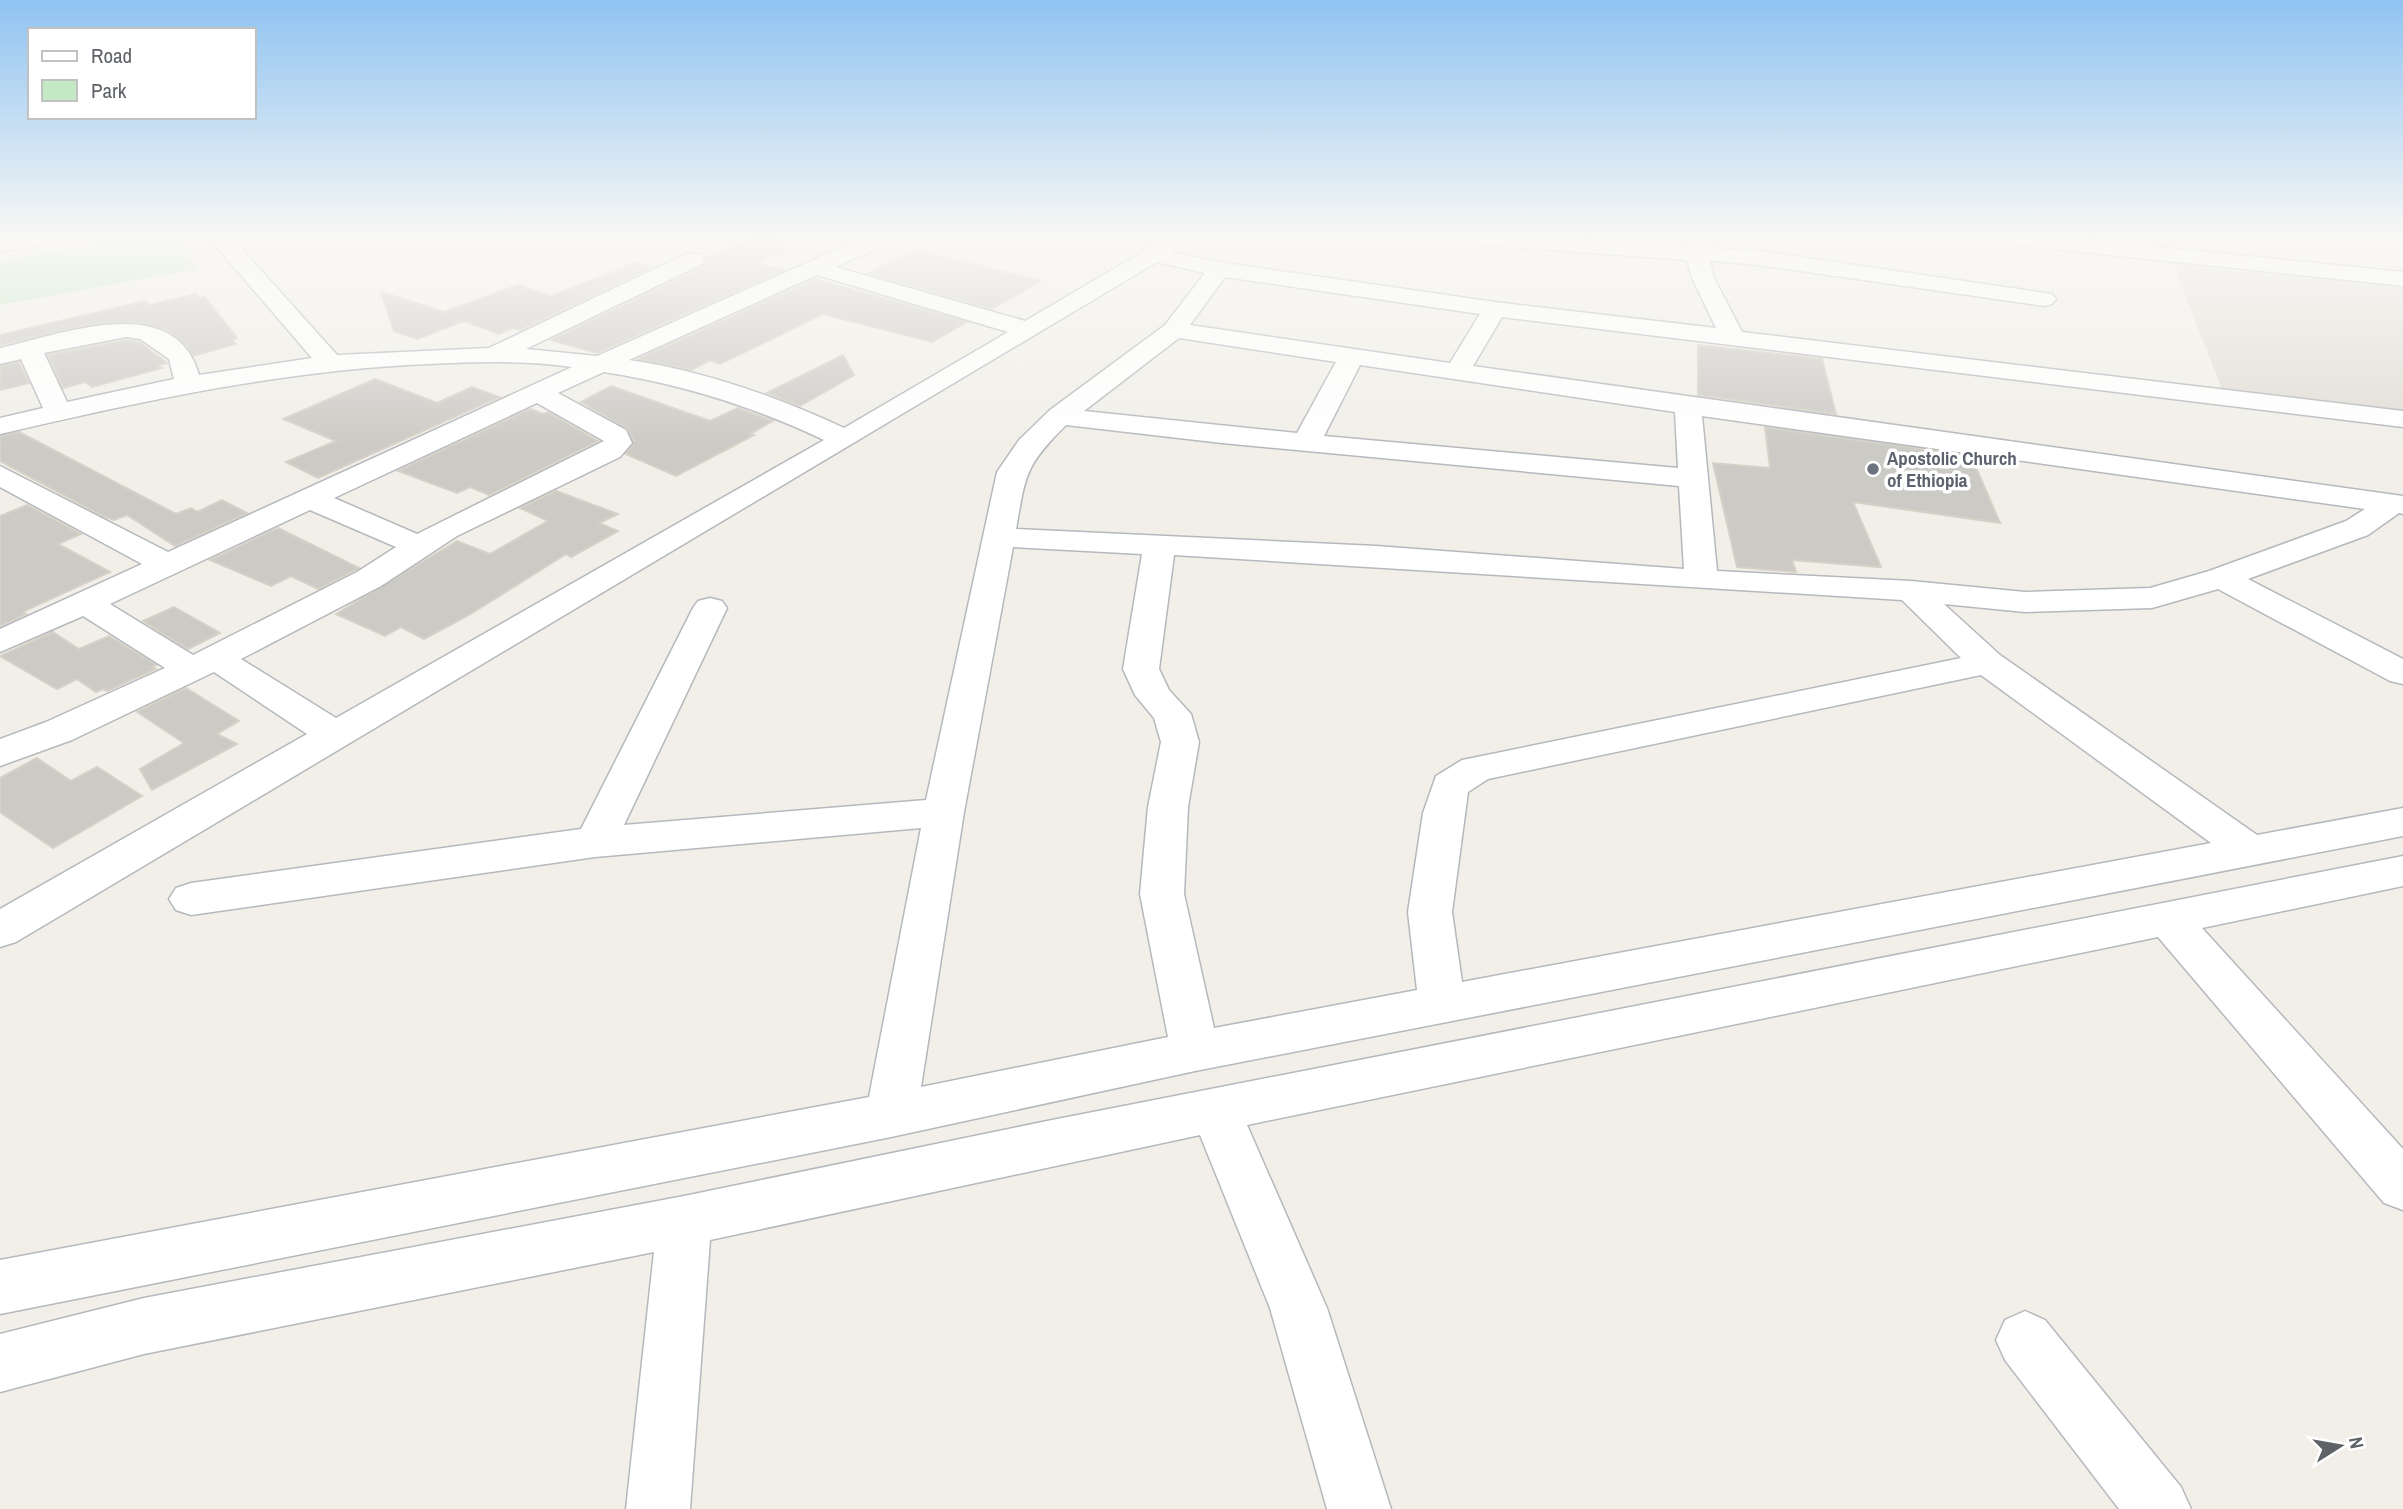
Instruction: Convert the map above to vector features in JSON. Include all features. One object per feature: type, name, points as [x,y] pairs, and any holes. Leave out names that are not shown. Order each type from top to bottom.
[{"type":"street","points":[[281,307],[329,362]]},
{"type":"street","points":[[492,356],[593,307]]},
{"type":"street","points":[[0,642],[724,307]]},
{"type":"street","points":[[951,307],[1028,330]]},
{"type":"street","points":[[0,930],[845,439],[1062,307]]},
{"type":"street","points":[[891,1115],[944,812],[1012,472],[1029,446],[1060,416],[1174,330],[1191,307]]},
{"type":"street","points":[[1484,307],[2403,419]]},
{"type":"street","points":[[1718,307],[1733,338]]},
{"type":"street","points":[[1457,373],[1495,309]]},
{"type":"street","points":[[1174,330],[1688,406],[2398,504]]},
{"type":"street","points":[[0,356],[104,332],[147,332],[181,356],[188,383]]},
{"type":"street","points":[[30,350],[58,412]]},
{"type":"street","points":[[0,426],[188,383],[329,362],[492,356],[600,364],[652,372],[752,398],[845,439]]},
{"type":"street","points":[[1307,442],[1352,357]]},
{"type":"street","points":[[0,753],[59,731],[204,663],[369,579],[417,545],[610,451],[618,443],[616,436],[538,393]]},
{"type":"street","points":[[1688,406],[1701,580]]},
{"type":"street","points":[[1060,416],[1692,478]]},
{"type":"street","points":[[8,486],[168,565]]},
{"type":"street","points":[[310,499],[417,545]]},
{"type":"street","points":[[998,537],[1376,556],[1701,580],[1910,591],[2025,602],[2084,601],[2152,598],[2221,578],[2357,528],[2398,504]]},
{"type":"street","points":[[1159,547],[1141,669],[1153,695],[1172,714],[1180,742],[1168,807],[1162,894],[1195,1051]]},
{"type":"street","points":[[2221,578],[2403,673]]},
{"type":"street","points":[[1910,591],[1987,663],[2251,851]]},
{"type":"street","points":[[85,603],[204,663],[334,734]]},
{"type":"street","points":[[595,842],[710,608]]},
{"type":"street","points":[[1442,1004],[1430,912],[1443,813],[1450,785],[1476,769],[1987,663]]},
{"type":"street","points":[[191,899],[595,842],[944,812]]},
{"type":"street","points":[[0,1287],[891,1115],[1195,1051],[2403,822]]},
{"type":"street","points":[[0,1363],[144,1326],[684,1221],[1047,1144],[2165,917],[2403,872]]},
{"type":"street","points":[[2165,917],[2403,1186]]},
{"type":"street","points":[[1033,1086],[1047,1144]]},
{"type":"street","points":[[1216,1110],[1240,1172],[1274,1244],[1329,1403],[1359,1509]]},
{"type":"street","points":[[658,1509],[684,1221]]},
{"type":"street","points":[[2025,1340],[2159,1509]]},
{"type":"shaded area","points":[[2190,307],[2403,307],[2403,411],[2222,389]]},
{"type":"building","points":[[118,307],[213,307],[237,338],[232,339],[236,344],[192,356],[188,347],[167,330],[142,323],[113,322],[82,326],[0,345],[0,335]]},
{"type":"building","points":[[386,307],[430,307],[444,312],[457,307],[567,307],[520,330],[513,328],[499,334],[464,321],[417,339],[394,331]]},
{"type":"building","points":[[618,307],[700,307],[597,353],[551,340]]},
{"type":"building","points":[[752,307],[915,307],[967,322],[932,342],[823,314],[720,364],[710,360],[691,370],[638,359]]},
{"type":"building","points":[[126,340],[139,342],[167,363],[156,366],[162,368],[92,387],[85,382],[63,388],[48,355]]},
{"type":"building","points":[[1698,345],[1822,359],[1836,414],[1698,395]]},
{"type":"building","points":[[843,355],[854,375],[800,406],[767,393]]},
{"type":"building","points":[[19,362],[29,383],[0,390],[0,366]]},
{"type":"building","points":[[375,379],[437,403],[472,387],[499,397],[318,478],[286,462],[336,441],[283,419]]},
{"type":"building","points":[[611,386],[710,421],[738,408],[773,421],[750,434],[754,435],[676,476],[626,454],[634,442],[628,429],[581,402]]},
{"type":"building","points":[[530,409],[543,414],[548,412],[598,441],[489,495],[470,487],[457,493],[398,471]]},
{"type":"building","points":[[1765,427],[1971,456],[2000,523],[1853,502],[1881,567],[1792,560],[1796,572],[1737,567],[1713,463],[1770,468]]},
{"type":"building","points":[[19,432],[176,514],[191,508],[197,512],[222,500],[247,513],[175,546],[127,515],[114,520],[103,516],[0,461],[0,436]]},
{"type":"building","points":[[556,491],[618,514],[599,523],[618,531],[571,557],[566,554],[469,615],[424,639],[401,627],[385,636],[336,614],[457,541],[490,554],[548,521],[520,508]]},
{"type":"building","points":[[27,505],[81,534],[58,544],[110,572],[22,612],[26,614],[0,626],[0,516]]},
{"type":"building","points":[[278,528],[359,568],[318,589],[291,576],[271,586],[210,560]]},
{"type":"building","points":[[174,607],[220,633],[188,649],[143,621]]},
{"type":"building","points":[[53,632],[79,649],[109,636],[156,665],[152,667],[156,669],[107,691],[103,689],[96,692],[77,679],[57,689],[0,656]]},
{"type":"building","points":[[186,688],[239,721],[217,734],[237,744],[152,790],[140,769],[184,743],[137,712]]},
{"type":"building","points":[[37,758],[71,781],[97,767],[142,796],[53,848],[0,812],[0,778]]},
{"type":"place","name":"Apostolic Church of Ethiopia","points":[[1873,469]]}]
